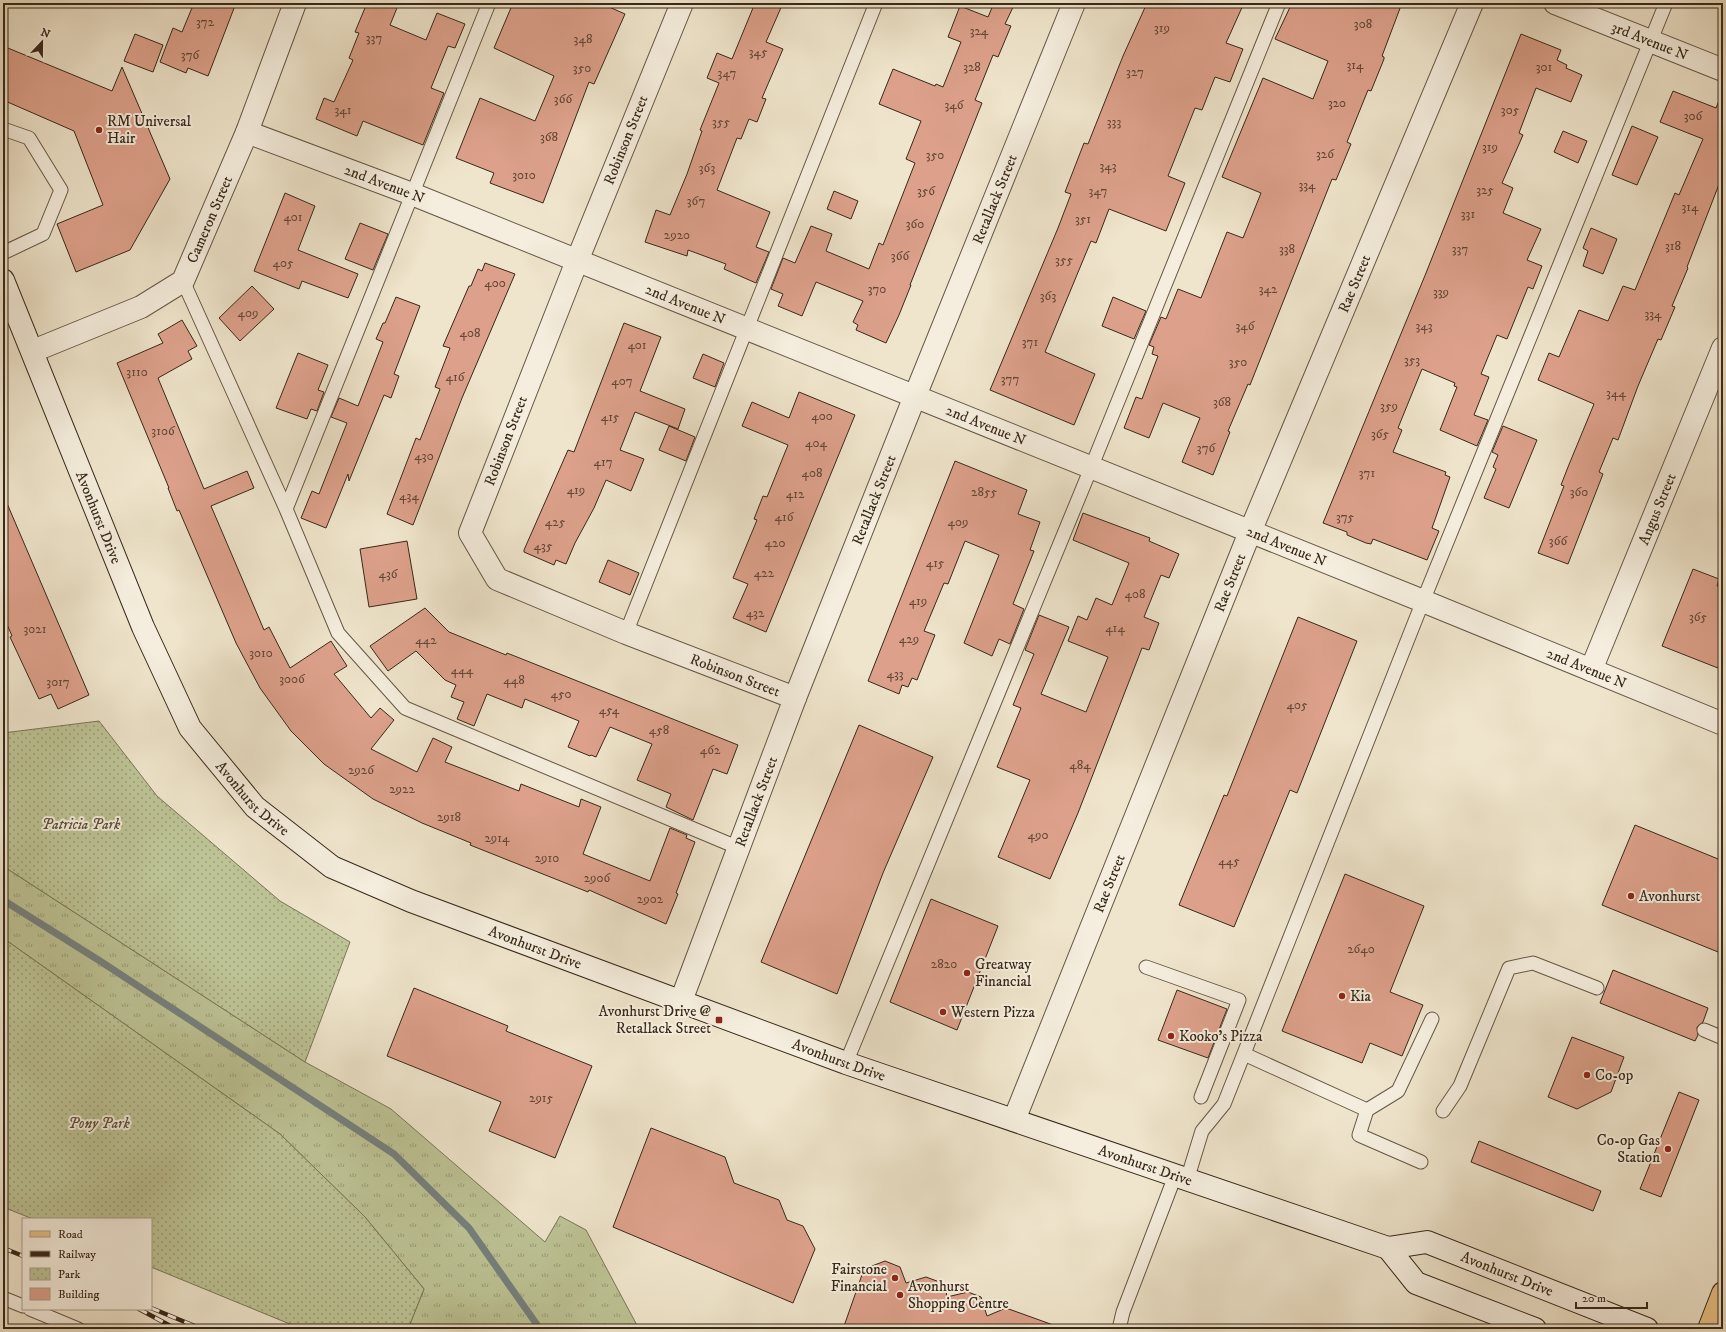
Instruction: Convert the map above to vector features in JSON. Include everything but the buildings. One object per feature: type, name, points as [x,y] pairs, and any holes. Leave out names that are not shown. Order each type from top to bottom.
[{"type":"main road","points":[[1708,1329],[1723,1293]]},
{"type":"street","name":"Robinson Street","points":[[682,3],[577,261],[470,533],[497,579],[626,633],[795,698]]},
{"type":"street","name":"Retallack Street","points":[[681,1000],[795,698],[914,396],[1074,3]]},
{"type":"street","name":"Rae Street","points":[[1014,1120],[1250,532],[1472,3]]},
{"type":"street","name":"3rd Avenue N","points":[[1555,3],[1723,70]]},
{"type":"street","name":"Cameron Street","points":[[33,352],[141,306],[183,281],[248,132],[291,4]]},
{"type":"street","name":"2nd Avenue N","points":[[248,132],[412,194],[1422,601],[1723,724]]},
{"type":"street","name":"Avonhurst Drive","points":[[3,280],[143,627],[190,728],[255,807],[332,867],[411,901],[681,1000],[846,1063],[1388,1248],[1427,1242],[1647,1329]]},
{"type":"street","name":"Angus Street","points":[[1591,670],[1723,348]]},
{"type":"street","points":[[1388,1248],[1416,1283],[1535,1329]]},
{"type":"lane","points":[[286,509],[489,3]]},
{"type":"lane","points":[[626,633],[876,3]]},
{"type":"lane","points":[[846,1063],[1091,468],[1279,3]]},
{"type":"lane","points":[[1119,1329],[1123,1312],[1202,1131],[1224,1104],[1422,601],[1666,3]]},
{"type":"lane","points":[[3,131],[6,130],[29,138],[61,190],[43,234],[3,253]]},
{"type":"lane","points":[[183,281],[286,509],[338,634],[404,708],[739,848]]},
{"type":"lane","points":[[1443,1111],[1460,1086],[1509,968],[1533,963],[1597,988]]},
{"type":"lane","points":[[1146,967],[1238,1000],[1201,1097]]},
{"type":"lane","points":[[1422,1162],[1358,1134],[1367,1110],[1398,1091],[1432,1019]]},
{"type":"lane","points":[[1704,1030],[1723,1038]]},
{"type":"lane","points":[[1244,1054],[1367,1110]]},
{"type":"lane","points":[[3,1298],[22,1306]]},
{"type":"lane","points":[[32,1310],[78,1329]]},
{"type":"green space","name":"Patricia Park","points":[[99,721],[157,796],[280,901],[350,942],[305,1062],[3,866],[3,733]]},
{"type":"green space","points":[[3,866],[305,1062],[391,1109],[545,1242],[560,1216],[586,1230],[639,1329],[408,1329],[424,1289],[365,1217],[280,1134],[3,938]]},
{"type":"green space","name":"Pony Park","points":[[3,938],[280,1134],[365,1217],[424,1289],[408,1329],[302,1329],[152,1267],[152,1218],[30,1218],[3,1207]]},
{"type":"waterway","points":[[3,900],[100,961],[394,1154],[469,1228],[540,1329]]},
{"type":"railway","points":[[3,1248],[22,1256]]},
{"type":"railway","points":[[152,1308],[202,1329]]},
{"type":"railway","points":[[141,1310],[176,1329]]},
{"type":"place","name":"RM Universal Hair","points":[[99,130]]},
{"type":"place","name":"Avonhurst","points":[[1631,896]]},
{"type":"place","name":"Greatway Financial","points":[[967,973]]},
{"type":"place","name":"Kia","points":[[1342,996]]},
{"type":"place","name":"Western Pizza","points":[[943,1012]]},
{"type":"place","name":"Avonhurst Drive @ Retallack Street","points":[[719,1020]]},
{"type":"place","name":"Kooko's Pizza","points":[[1171,1036]]},
{"type":"place","name":"Co-op","points":[[1587,1075]]},
{"type":"place","name":"Co-op Gas Station","points":[[1668,1149]]},
{"type":"place","name":"Fairstone Financial","points":[[895,1278]]},
{"type":"place","name":"Avonhurst Shopping Centre","points":[[900,1295]]}]
